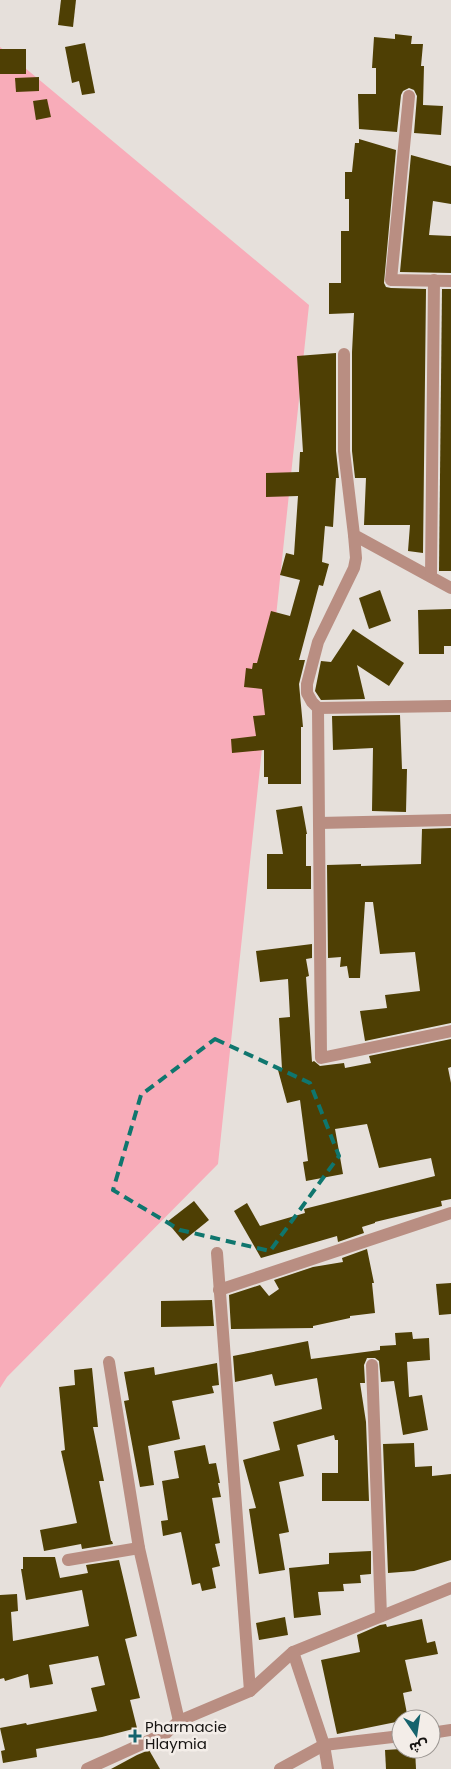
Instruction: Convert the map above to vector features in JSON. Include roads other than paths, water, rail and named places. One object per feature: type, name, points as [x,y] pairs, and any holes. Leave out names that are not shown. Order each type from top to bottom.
[{"type":"street","points":[[409,96],[392,280],[451,281]]},
{"type":"street","points":[[431,576],[434,280]]},
{"type":"street","points":[[344,354],[344,451],[356,558],[354,568],[318,642],[307,684],[307,693],[318,708],[321,1058],[451,1031]]},
{"type":"street","points":[[354,535],[451,588]]},
{"type":"street","points":[[318,708],[451,706]]},
{"type":"street","points":[[320,823],[451,820]]},
{"type":"street","points":[[219,1290],[451,1213]]},
{"type":"street","points":[[217,1253],[250,1691]]},
{"type":"street","points":[[109,1362],[139,1548],[178,1721]]},
{"type":"street","points":[[372,1365],[381,1616]]},
{"type":"street","points":[[68,1560],[139,1548]]},
{"type":"street","points":[[87,1769],[166,1733],[178,1721],[250,1691],[294,1652],[451,1588]]},
{"type":"street","points":[[294,1652],[324,1745],[328,1769]]},
{"type":"street","points":[[280,1769],[324,1745],[391,1737]]},
{"type":"place","name":"Pharmacie Hlaymia","points":[[135,1736]]}]
